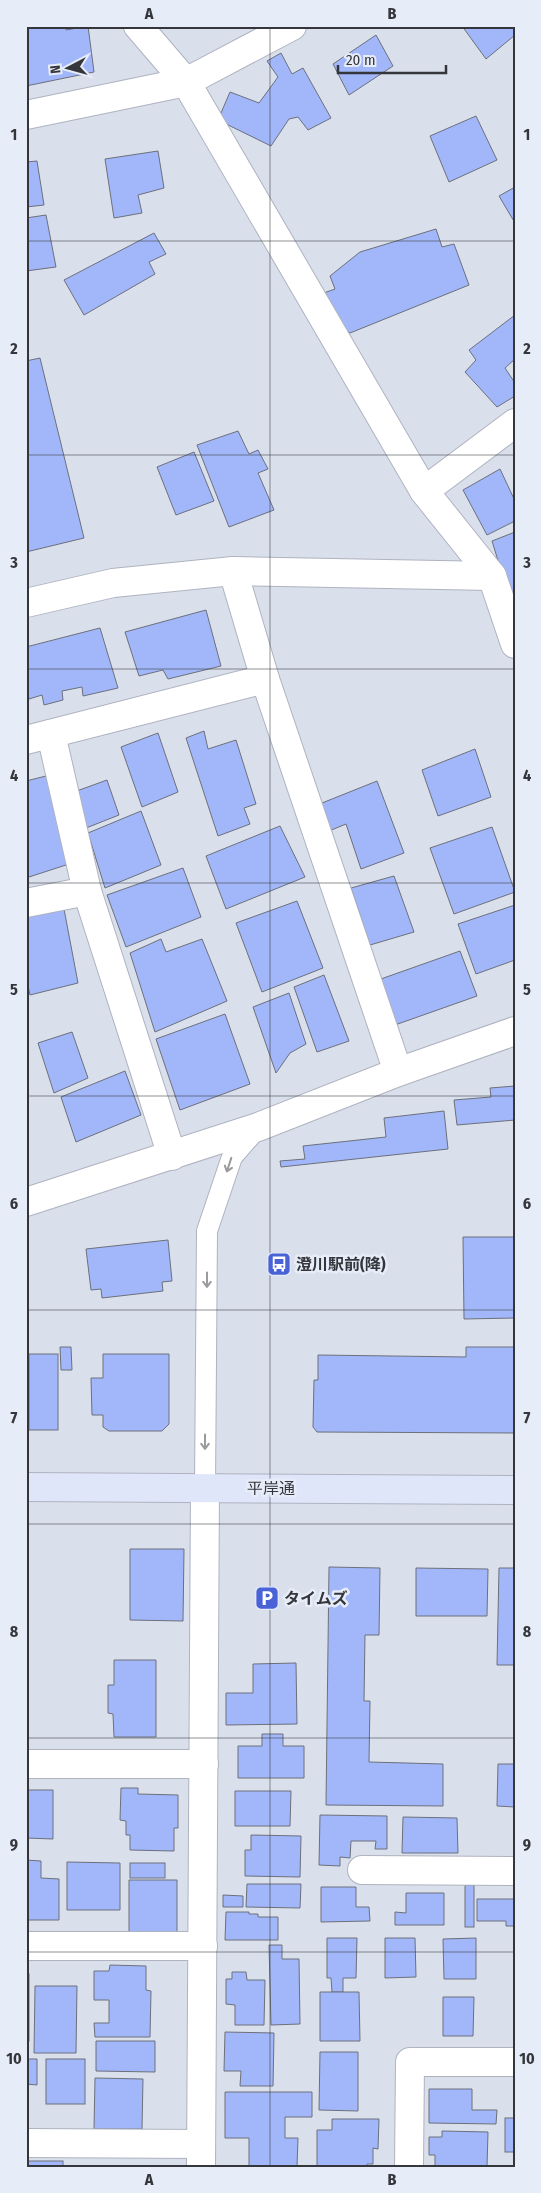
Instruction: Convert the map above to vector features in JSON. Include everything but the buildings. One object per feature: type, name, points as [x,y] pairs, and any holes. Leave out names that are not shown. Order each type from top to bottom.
[{"type":"street","points":[[138,26],[186,82],[424,491],[492,576],[515,644]]},
{"type":"street","points":[[26,114],[186,82],[292,26]]},
{"type":"street","points":[[424,491],[515,423]]},
{"type":"street","points":[[26,603],[113,583],[233,571],[492,576]]},
{"type":"street","points":[[233,571],[264,680],[398,1072]]},
{"type":"street","points":[[172,1156],[39,737],[264,680]]},
{"type":"street","points":[[26,903],[87,891]]},
{"type":"street","points":[[26,1202],[258,1127],[398,1072],[515,1031]]},
{"type":"street","name":"平岸通","points":[[26,1487],[515,1490]]},
{"type":"street","points":[[26,2143],[201,2155],[205,1488]]},
{"type":"street","points":[[26,1764],[204,1764]]},
{"type":"street","points":[[362,1870],[515,1871]]},
{"type":"street","points":[[26,1946],[203,1946]]},
{"type":"street","points":[[409,2167],[410,2062],[515,2062]]},
{"type":"lane","points":[[205,1488],[207,1231],[232,1157],[258,1127]]},
{"type":"place","name":"澄川駅前(降)","points":[[279,1264]]},
{"type":"place","name":"タイムズ","points":[[267,1598]]}]
